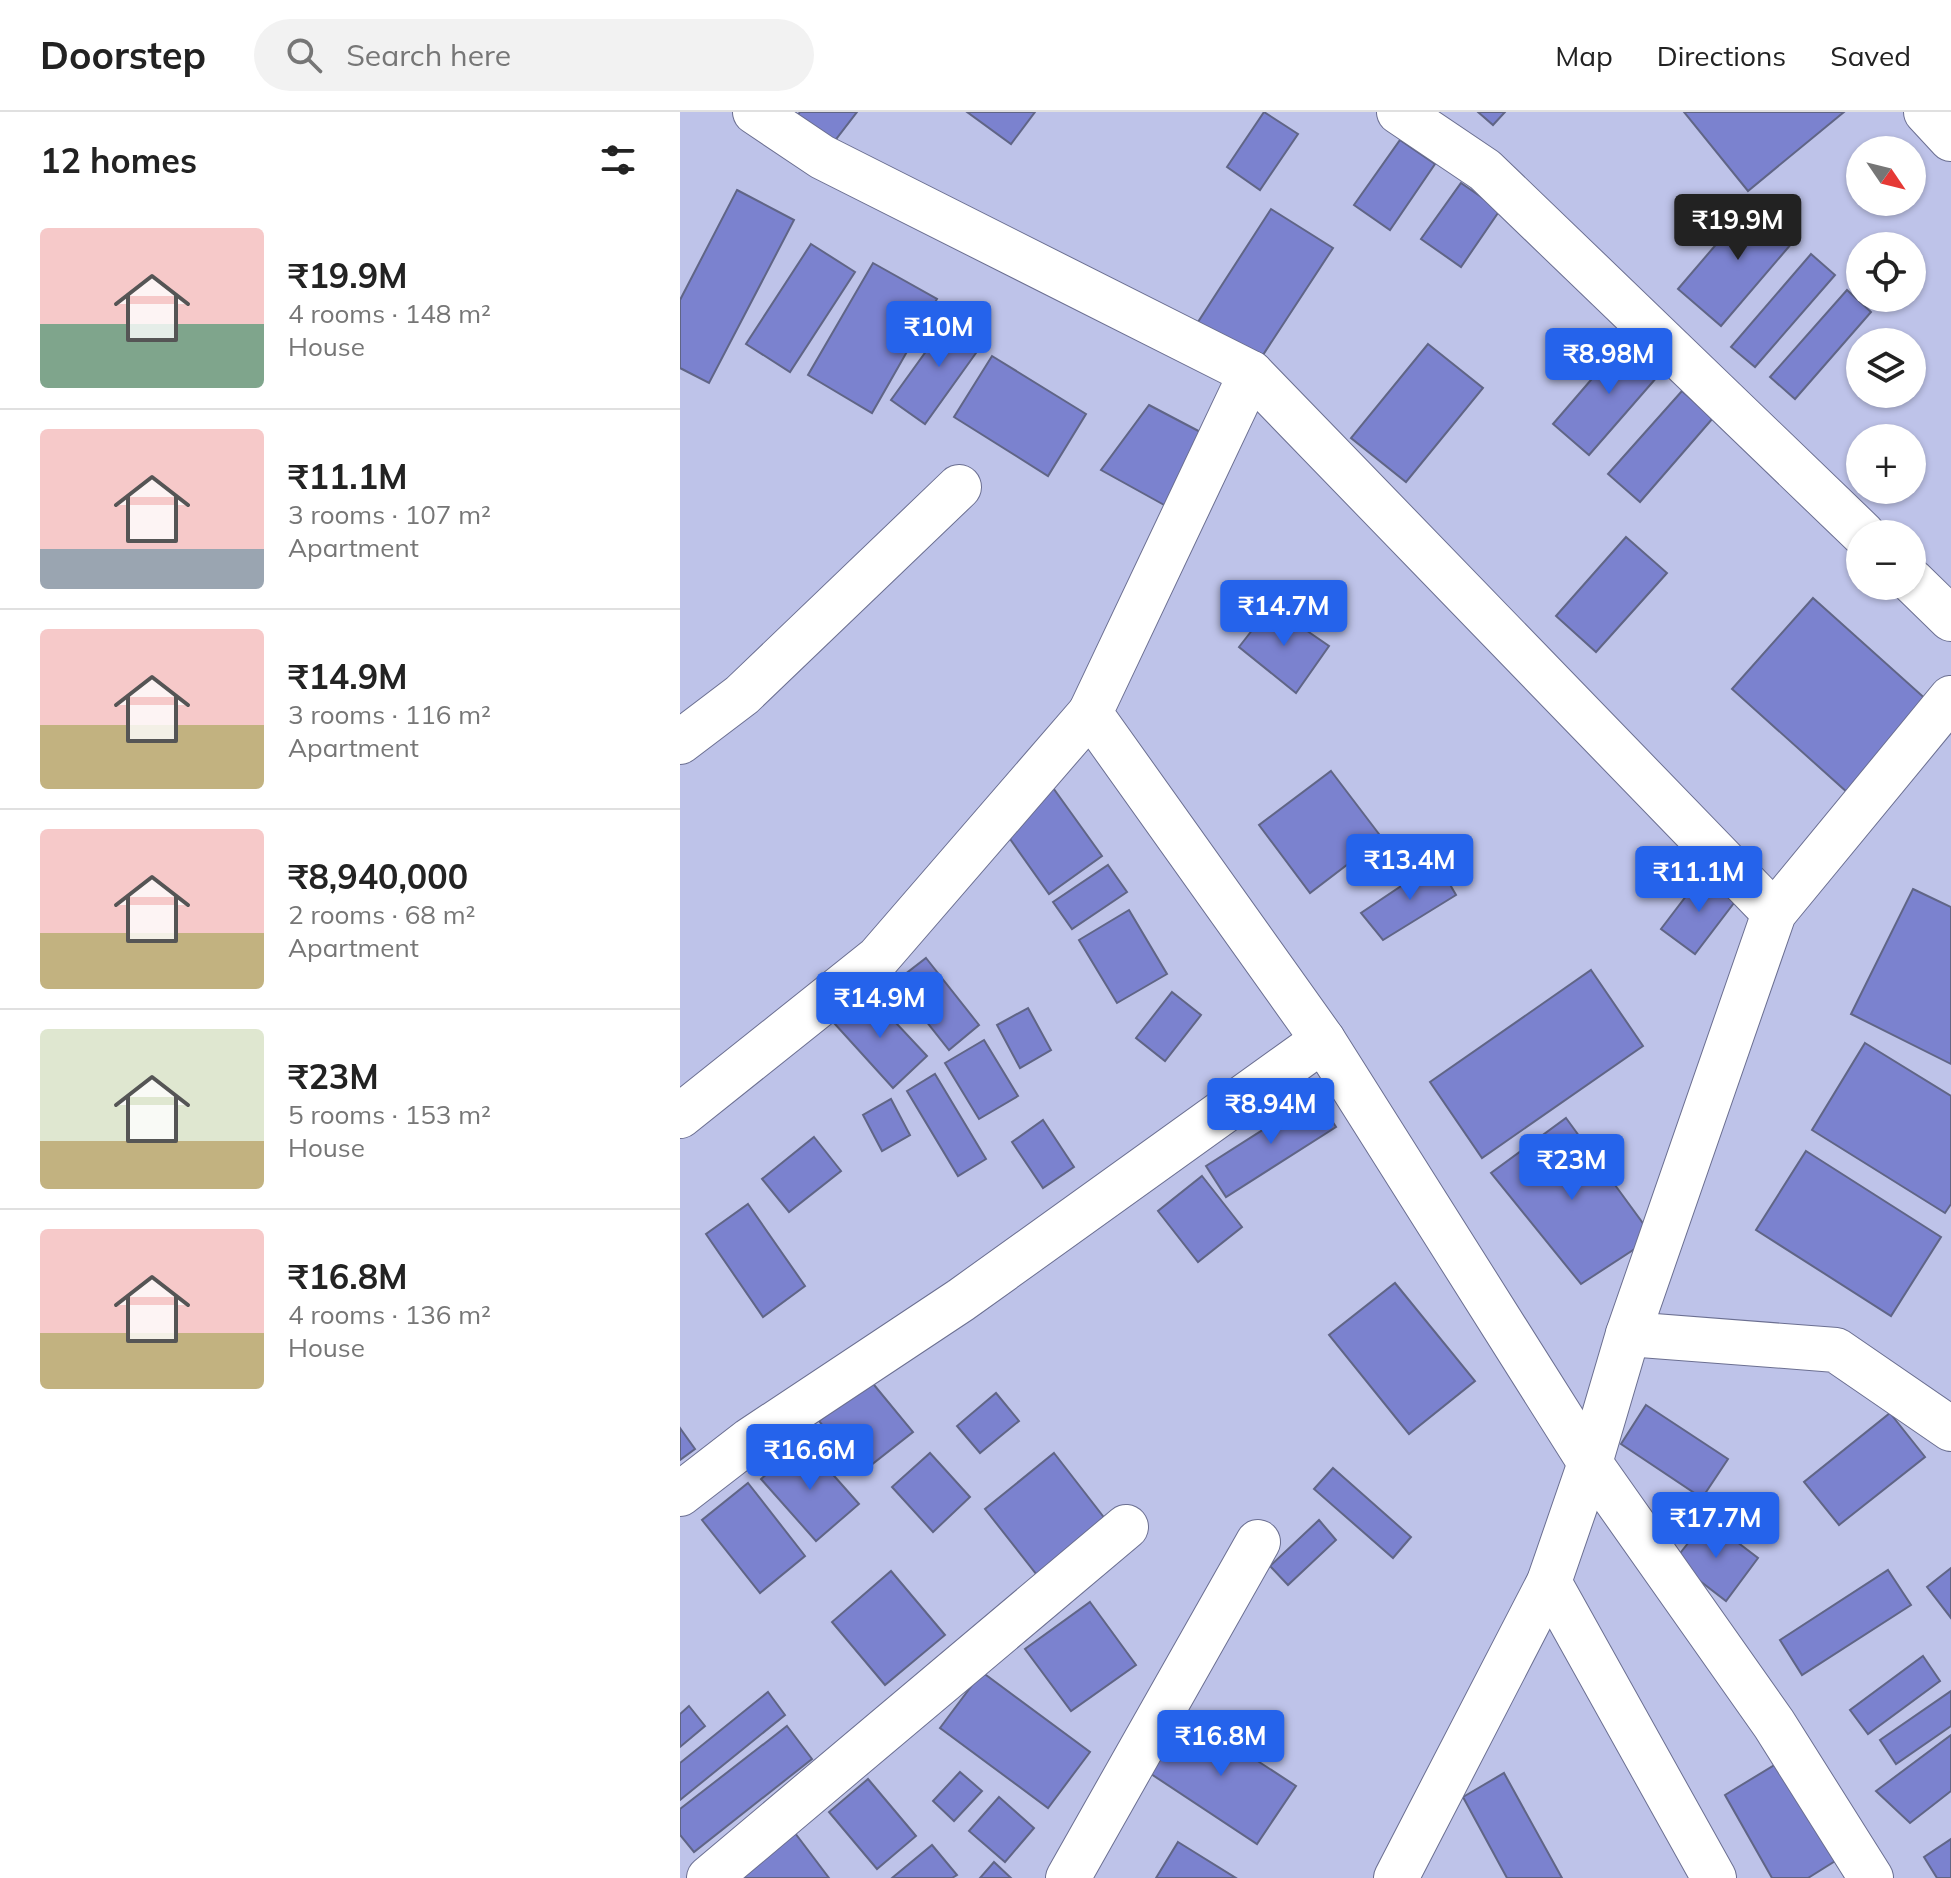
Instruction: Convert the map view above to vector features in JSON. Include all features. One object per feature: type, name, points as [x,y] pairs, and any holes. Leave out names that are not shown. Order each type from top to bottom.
[{"type":"street","points":[[755,112],[822,157],[1251,373],[1774,913]]},
{"type":"street","points":[[1399,112],[1485,170],[1848,520]]},
{"type":"street","points":[[1926,112],[1951,139]]},
{"type":"street","points":[[680,1116],[878,958],[1090,713],[1251,373]]},
{"type":"street","points":[[680,742],[742,695],[959,487]]},
{"type":"street","points":[[1926,595],[1951,619]]},
{"type":"street","points":[[1396,1878],[1549,1582],[1590,1463],[1628,1334],[1774,913],[1951,698]]},
{"type":"street","points":[[1090,713],[1323,1040],[1590,1463],[1774,1724],[1871,1878]]},
{"type":"street","points":[[680,1494],[750,1440],[961,1300],[1323,1040]]},
{"type":"street","points":[[1628,1334],[1836,1350],[1951,1429]]},
{"type":"street","points":[[709,1878],[1126,1527]]},
{"type":"street","points":[[1068,1878],[1258,1542]]},
{"type":"street","points":[[1549,1582],[1714,1878]]},
{"type":"building","points":[[800,112],[857,112],[830,147],[795,119]]},
{"type":"building","points":[[967,112],[1035,112],[1011,144]]},
{"type":"building","points":[[1264,112],[1298,134],[1260,190],[1227,167]]},
{"type":"building","points":[[1478,112],[1505,112],[1493,125]]},
{"type":"building","points":[[1684,112],[1844,112],[1748,191]]},
{"type":"building","points":[[1400,140],[1435,164],[1390,230],[1354,205]]},
{"type":"building","points":[[1461,183],[1500,210],[1461,267],[1421,239]]},
{"type":"building","points":[[737,190],[794,220],[709,383],[680,368],[680,300]]},
{"type":"building","points":[[1755,199],[1798,236],[1721,326],[1678,289]]},
{"type":"building","points":[[1271,209],[1333,248],[1259,361],[1198,322]]},
{"type":"building","points":[[811,244],[855,272],[790,372],[746,344]]},
{"type":"building","points":[[1811,254],[1835,275],[1755,367],[1731,347]]},
{"type":"building","points":[[873,263],[937,299],[872,413],[808,375]]},
{"type":"building","points":[[1846,291],[1846,312],[1871,312],[1857,328],[1846,328],[1846,341],[1795,399],[1770,377]]},
{"type":"building","points":[[953,314],[986,339],[925,424],[891,400]]},
{"type":"building","points":[[1628,337],[1664,369],[1589,455],[1553,424]]},
{"type":"building","points":[[1428,344],[1483,388],[1406,482],[1351,438]]},
{"type":"building","points":[[992,356],[1086,414],[1048,476],[954,417]]},
{"type":"building","points":[[1682,391],[1713,418],[1640,502],[1608,474]]},
{"type":"building","points":[[1149,405],[1208,436],[1166,506],[1101,470]]},
{"type":"building","points":[[1626,537],[1667,573],[1596,652],[1556,616]]},
{"type":"building","points":[[1813,598],[1929,702],[1848,793],[1732,689]]},
{"type":"building","points":[[1271,606],[1329,646],[1296,693],[1239,647]]},
{"type":"building","points":[[1331,771],[1382,838],[1310,893],[1259,825]]},
{"type":"building","points":[[1051,785],[1102,856],[1049,894],[998,822]]},
{"type":"building","points":[[1437,862],[1456,895],[1383,940],[1361,913]]},
{"type":"building","points":[[1108,865],[1127,892],[1072,929],[1053,902]]},
{"type":"building","points":[[1703,874],[1737,899],[1695,954],[1661,929]]},
{"type":"building","points":[[1913,889],[1951,907],[1951,1064],[1851,1014]]},
{"type":"building","points":[[1129,910],[1167,974],[1117,1003],[1079,940]]},
{"type":"building","points":[[926,958],[979,1025],[949,1050],[895,982]]},
{"type":"building","points":[[1591,970],[1643,1046],[1482,1158],[1430,1082]]},
{"type":"building","points":[[867,992],[927,1056],[893,1088],[834,1023]]},
{"type":"building","points":[[1172,992],[1201,1015],[1165,1061],[1136,1038]]},
{"type":"building","points":[[1028,1008],[1051,1050],[1020,1068],[997,1025]]},
{"type":"building","points":[[984,1040],[1018,1096],[979,1119],[945,1063]]},
{"type":"building","points":[[1865,1043],[1951,1096],[1951,1204],[1945,1213],[1812,1130]]},
{"type":"building","points":[[935,1074],[986,1159],[958,1176],[907,1091]]},
{"type":"building","points":[[1316,1096],[1336,1127],[1226,1197],[1206,1166]]},
{"type":"building","points":[[891,1099],[910,1135],[882,1151],[863,1115]]},
{"type":"building","points":[[1566,1118],[1653,1237],[1581,1284],[1491,1173]]},
{"type":"building","points":[[1043,1120],[1074,1167],[1043,1188],[1012,1142]]},
{"type":"building","points":[[814,1137],[841,1171],[789,1212],[762,1179]]},
{"type":"building","points":[[1806,1151],[1941,1237],[1891,1316],[1756,1230]]},
{"type":"building","points":[[1202,1176],[1242,1227],[1198,1262],[1158,1211]]},
{"type":"building","points":[[748,1204],[805,1286],[763,1317],[706,1234]]},
{"type":"building","points":[[1395,1283],[1475,1381],[1409,1434],[1329,1335]]},
{"type":"building","points":[[870,1380],[913,1432],[861,1473],[819,1421]]},
{"type":"building","points":[[996,1393],[1019,1421],[980,1453],[957,1426]]},
{"type":"building","points":[[1646,1405],[1728,1459],[1702,1498],[1621,1444]]},
{"type":"building","points":[[1890,1413],[1925,1457],[1839,1525],[1804,1482]]},
{"type":"building","points":[[680,1428],[695,1449],[680,1460]]},
{"type":"building","points":[[804,1442],[859,1504],[816,1541],[761,1479]]},
{"type":"building","points":[[930,1453],[970,1497],[933,1532],[892,1487]]},
{"type":"building","points":[[1054,1453],[1106,1520],[1037,1575],[985,1509]]},
{"type":"building","points":[[1333,1468],[1411,1537],[1393,1558],[1314,1489]]},
{"type":"building","points":[[748,1483],[805,1556],[760,1593],[702,1520]]},
{"type":"building","points":[[1707,1519],[1758,1558],[1726,1601],[1674,1561]]},
{"type":"building","points":[[1319,1520],[1336,1540],[1288,1585],[1270,1566]]},
{"type":"building","points":[[1951,1568],[1951,1618],[1927,1587]]},
{"type":"building","points":[[1888,1570],[1911,1605],[1802,1675],[1780,1640]]},
{"type":"building","points":[[891,1571],[945,1635],[885,1685],[832,1622]]},
{"type":"building","points":[[1090,1602],[1136,1665],[1071,1711],[1025,1649]]},
{"type":"building","points":[[1923,1656],[1940,1681],[1868,1734],[1850,1710]]},
{"type":"building","points":[[982,1672],[1090,1752],[1048,1808],[940,1728]]},
{"type":"building","points":[[1951,1691],[1951,1726],[1896,1764],[1880,1740]]},
{"type":"building","points":[[768,1692],[785,1715],[680,1800],[680,1763]]},
{"type":"building","points":[[689,1706],[705,1726],[680,1747],[680,1714]]},
{"type":"building","points":[[1184,1713],[1296,1786],[1257,1844],[1145,1770]]},
{"type":"building","points":[[787,1726],[812,1759],[694,1852],[680,1835],[680,1809]]},
{"type":"building","points":[[1951,1735],[1951,1791],[1910,1823],[1876,1791]]},
{"type":"building","points":[[1786,1758],[1848,1853],[1808,1878],[1772,1878],[1725,1795]]},
{"type":"building","points":[[960,1772],[982,1791],[954,1821],[933,1801]]},
{"type":"building","points":[[1504,1773],[1562,1878],[1507,1878],[1463,1797]]},
{"type":"building","points":[[868,1779],[916,1836],[877,1869],[829,1812]]},
{"type":"building","points":[[999,1797],[1034,1828],[1005,1862],[969,1831]]},
{"type":"building","points":[[795,1833],[829,1878],[738,1878]]},
{"type":"building","points":[[1951,1839],[1951,1878],[1937,1878],[1924,1857]]},
{"type":"building","points":[[1178,1842],[1236,1878],[1156,1878]]},
{"type":"building","points":[[932,1845],[957,1875],[952,1878],[892,1878]]},
{"type":"building","points":[[994,1862],[1011,1878],[980,1878]]}]
